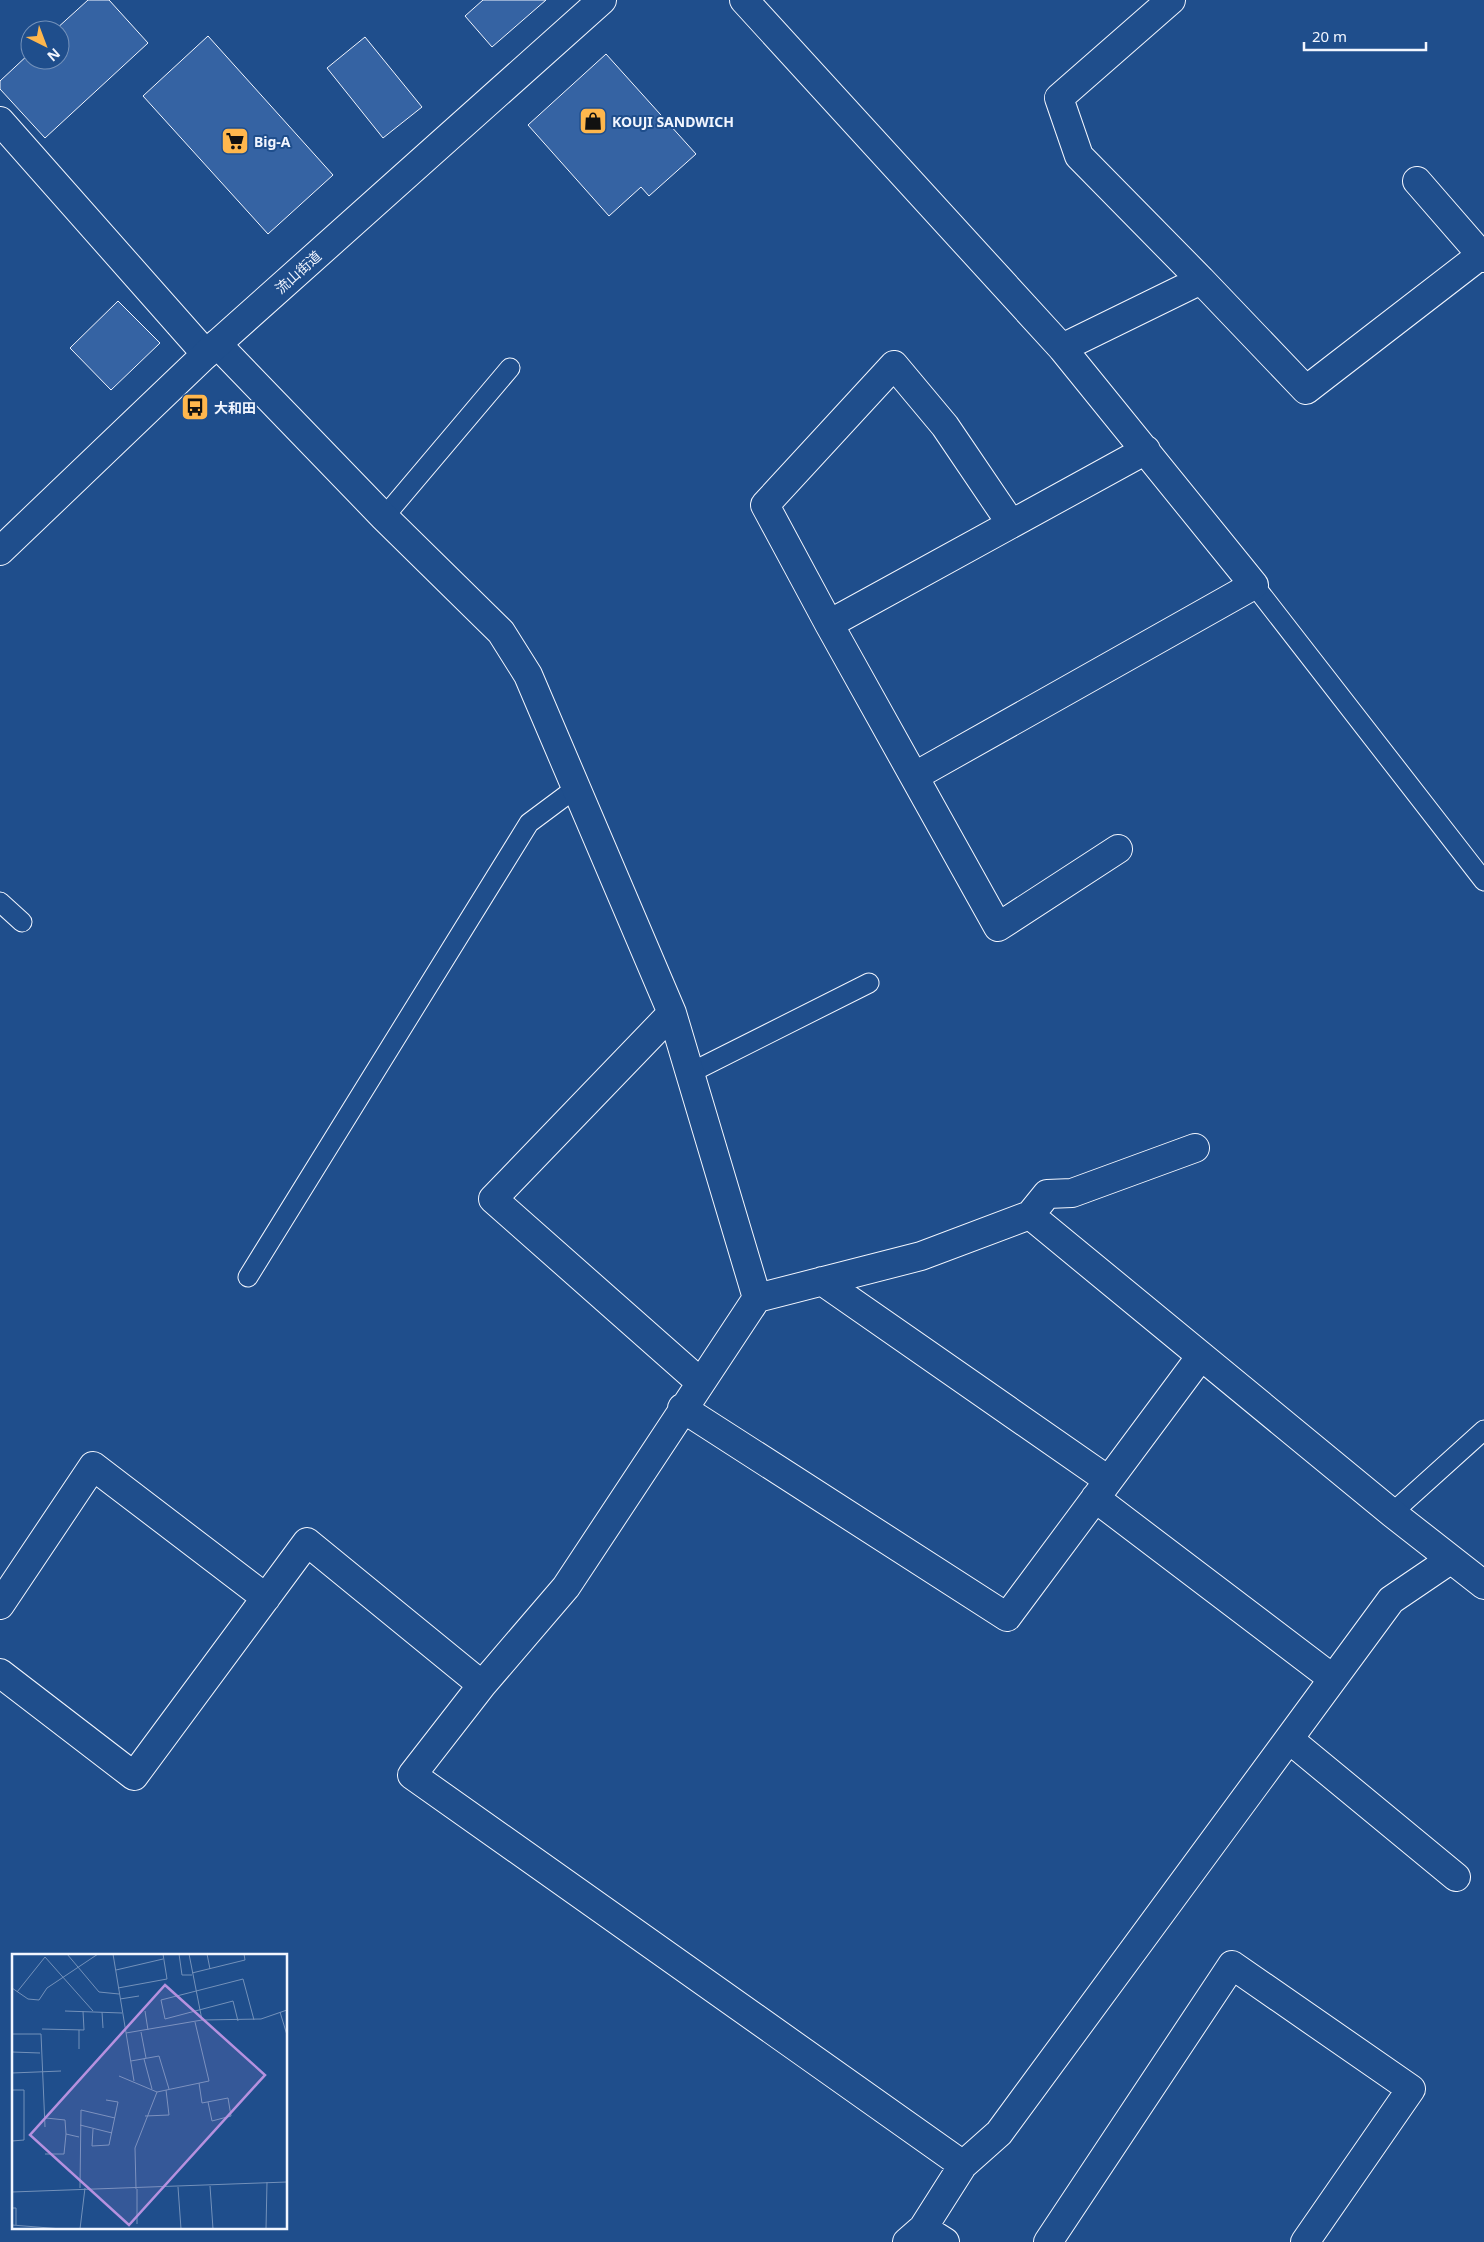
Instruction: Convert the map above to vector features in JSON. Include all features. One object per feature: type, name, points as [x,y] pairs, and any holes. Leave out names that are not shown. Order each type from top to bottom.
[{"type":"street","name":"流山街道","points":[[0,551],[211,349],[602,0]]},
{"type":"street","points":[[744,0],[1062,348],[1254,585],[915,776]]},
{"type":"street","points":[[1171,0],[1059,98],[1079,156],[1306,390],[1482,256],[1417,181]]},
{"type":"street","points":[[0,120],[211,349],[501,632],[528,675],[672,1013],[756,1298]]},
{"type":"street","points":[[1062,348],[1201,280]]},
{"type":"street","points":[[1010,522],[945,426],[894,365],[765,505],[998,927],[1118,849]]},
{"type":"street","points":[[829,624],[1010,522],[1146,450]]},
{"type":"street","points":[[672,1013],[493,1199],[700,1382]]},
{"type":"street","points":[[963,2165],[412,1775],[482,1685],[566,1587],[756,1298],[921,1256],[1030,1215],[1047,1194],[1072,1193],[1195,1148]]},
{"type":"street","points":[[1030,1215],[1392,1513],[1484,1585]]},
{"type":"street","points":[[822,1282],[1102,1489],[1332,1678]]},
{"type":"street","points":[[682,1408],[1007,1618],[1201,1356]]},
{"type":"street","points":[[0,1605],[93,1466],[266,1598]]},
{"type":"street","points":[[0,1673],[134,1776],[307,1542],[482,1685]]},
{"type":"street","points":[[925,2237],[963,2165],[999,2133],[1290,1740],[1332,1678],[1391,1600],[1450,1560]]},
{"type":"street","points":[[1290,1740],[1456,1877]]},
{"type":"street","points":[[1048,2242],[1232,1965],[1411,2089],[1305,2242]]},
{"type":"lane","points":[[384,517],[510,368]]},
{"type":"lane","points":[[1254,585],[1484,881]]},
{"type":"lane","points":[[248,1277],[530,823],[576,788]]},
{"type":"lane","points":[[0,902],[22,922]]},
{"type":"lane","points":[[690,1073],[868,983]]},
{"type":"lane","points":[[1392,1513],[1484,1430]]},
{"type":"building","points":[[88,0],[109,0],[148,43],[45,138],[0,89],[0,81],[20,62],[20,70],[70,70],[70,20],[66,20]]},
{"type":"building","points":[[483,0],[546,0],[492,47],[465,16]]},
{"type":"building","points":[[208,36],[333,175],[268,234],[143,96]]},
{"type":"building","points":[[365,37],[422,107],[383,138],[327,68]]},
{"type":"building","points":[[606,54],[696,154],[649,196],[641,187],[609,216],[528,125]]},
{"type":"building","points":[[118,301],[160,343],[111,390],[70,348]]},
{"type":"place","name":"KOUJI SANDWICH","points":[[593,121]]},
{"type":"place","name":"Big-A","points":[[235,141]]},
{"type":"place","name":"大和田","points":[[195,407]]}]
